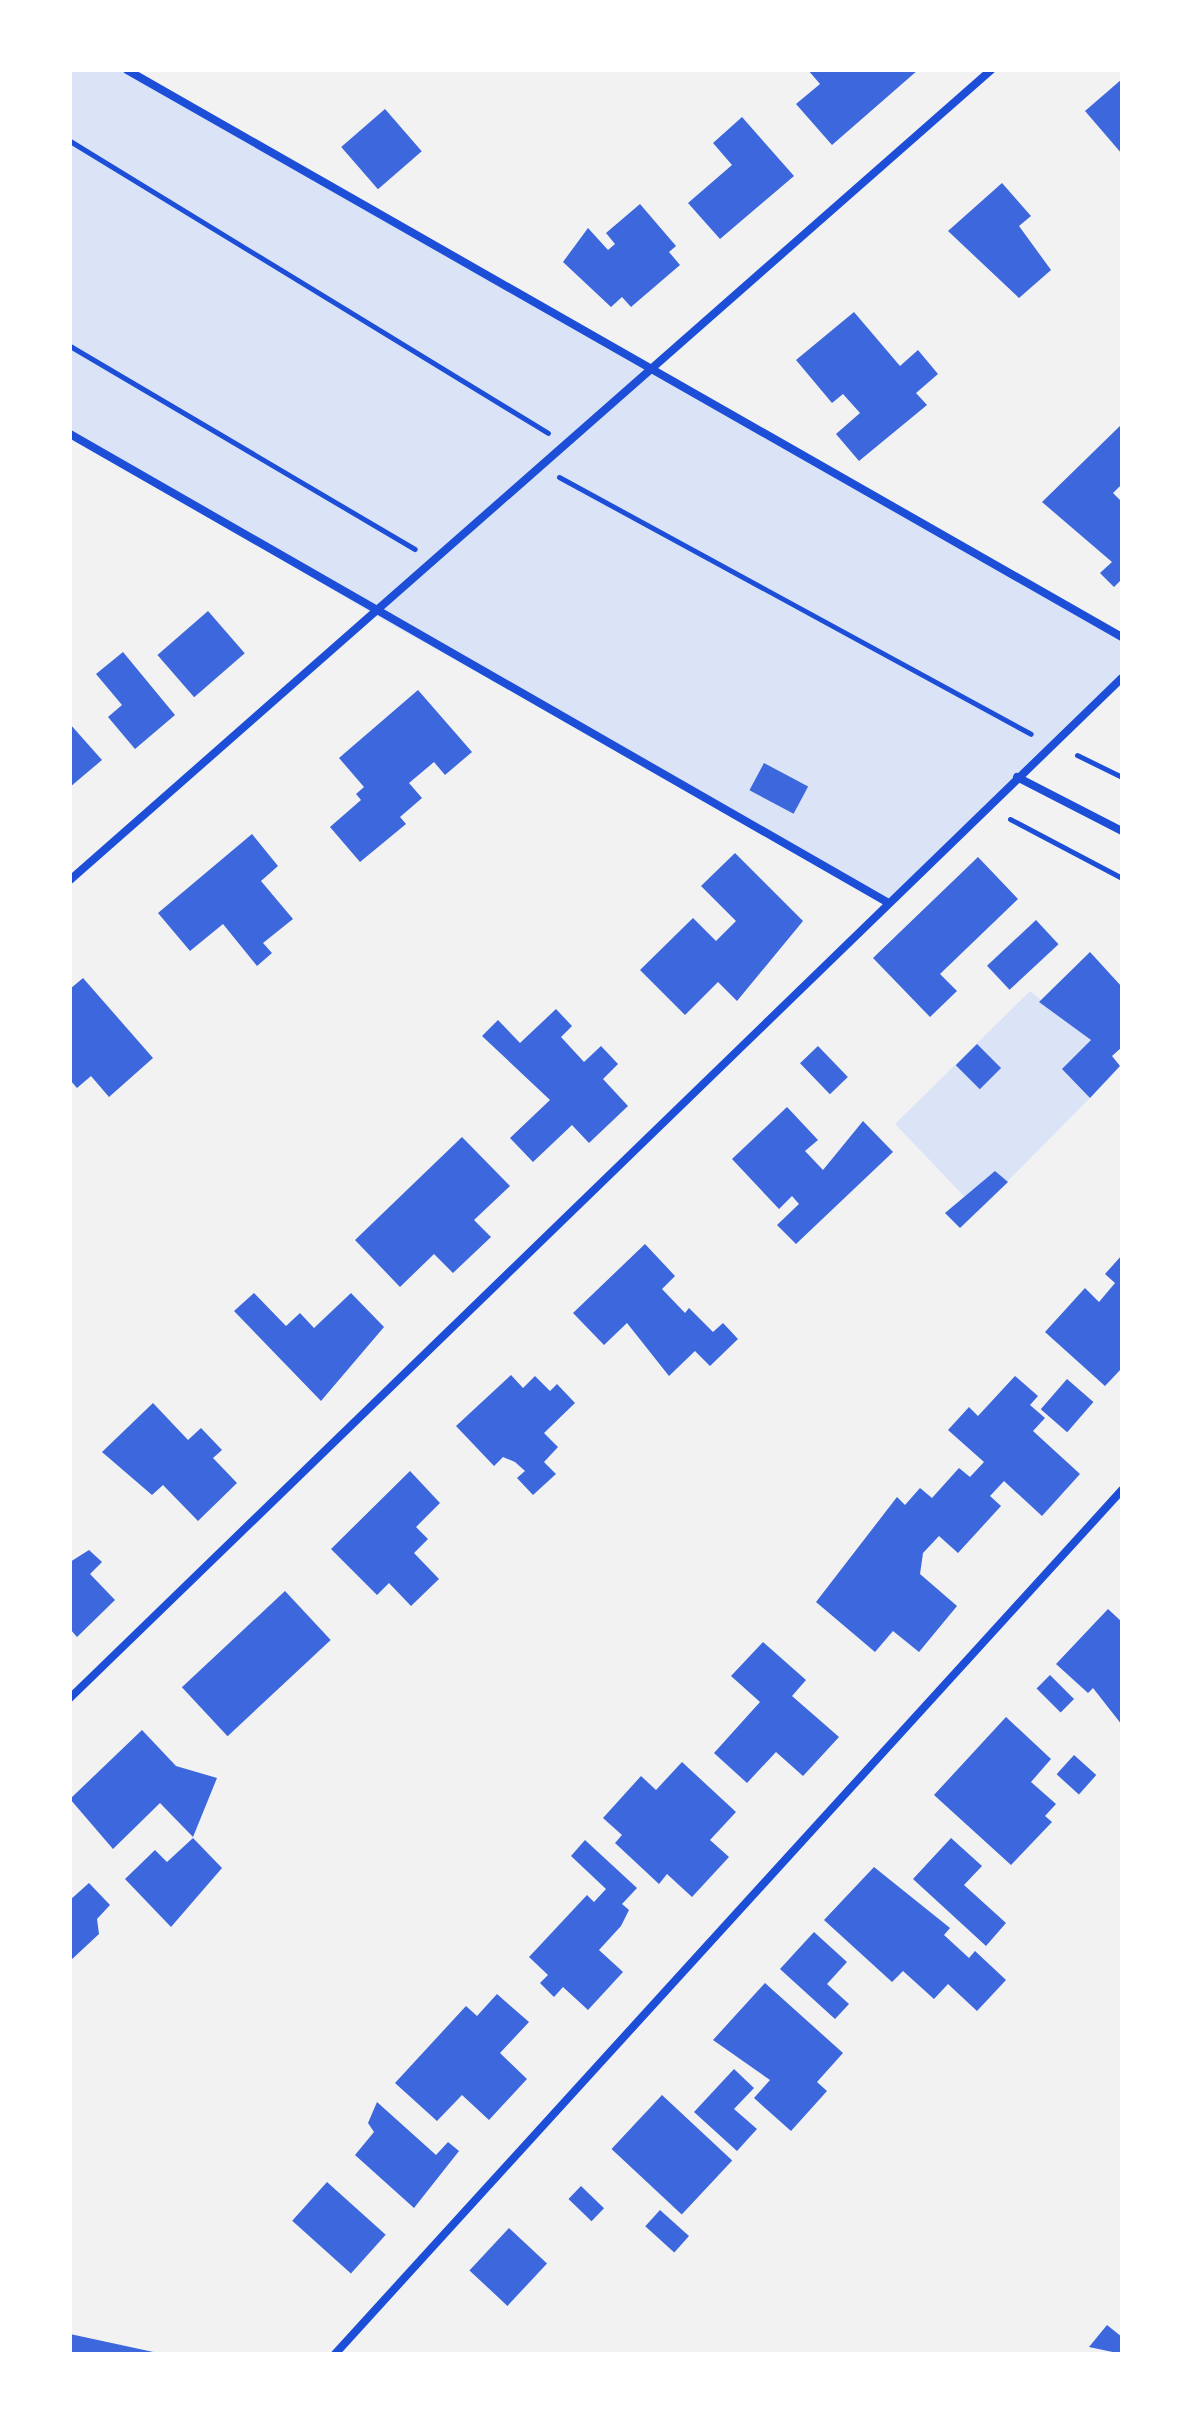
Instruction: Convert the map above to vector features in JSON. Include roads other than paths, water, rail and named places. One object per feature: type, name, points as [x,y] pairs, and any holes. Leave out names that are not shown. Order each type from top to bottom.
[{"type":"street","points":[[127,70],[644,368],[1122,637]]},
{"type":"street","points":[[70,880],[436,561],[566,444],[644,368],[991,70]]},
{"type":"street","points":[[70,434],[375,615],[887,902]]},
{"type":"street","points":[[70,1698],[887,902],[1122,678]]},
{"type":"street","points":[[1017,777],[1122,831]]},
{"type":"street","points":[[335,2354],[1122,1490]]}]
